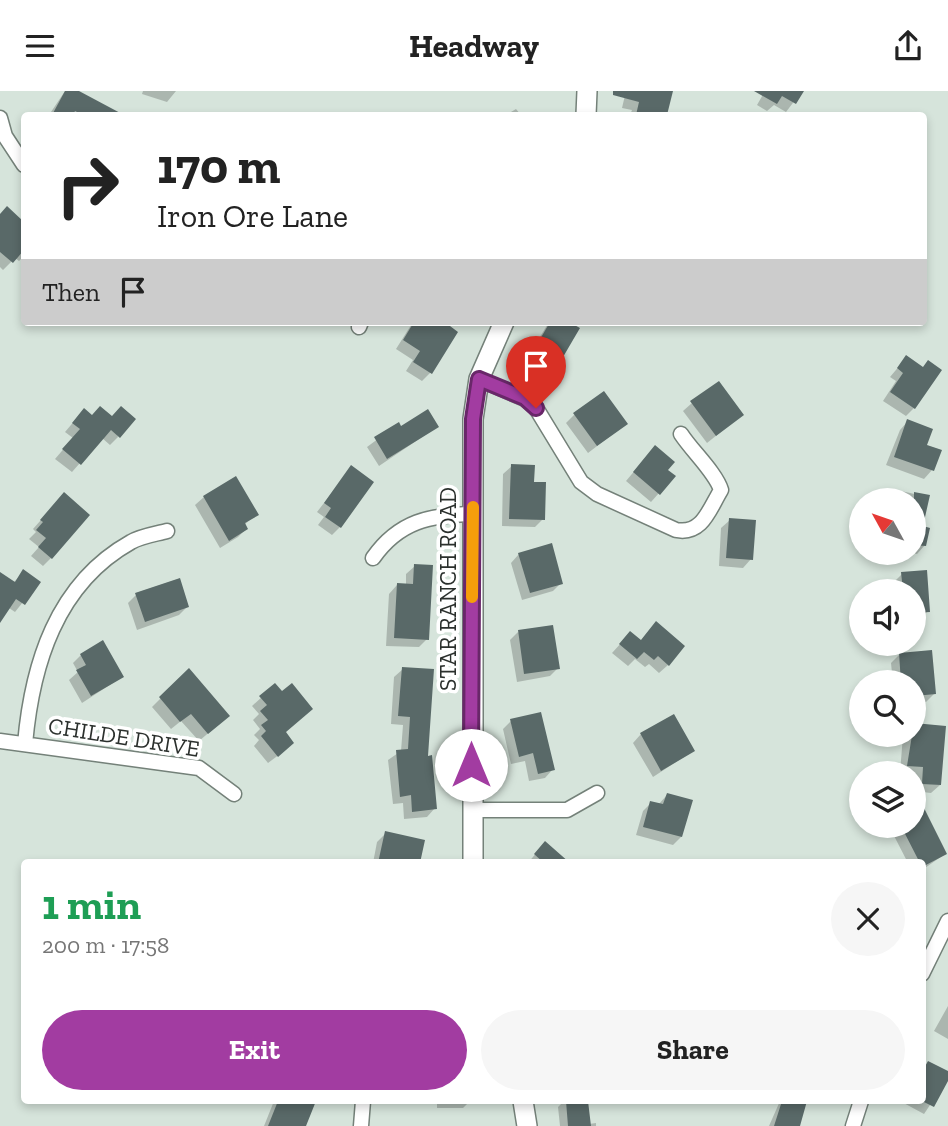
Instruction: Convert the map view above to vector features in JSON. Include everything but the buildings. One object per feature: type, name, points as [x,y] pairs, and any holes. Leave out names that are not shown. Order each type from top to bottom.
[{"type":"street","points":[[586,112],[587,91]]},
{"type":"street","points":[[0,118],[5,137],[21,161]]},
{"type":"street","name":"STAR RANCH ROAD","points":[[473,859],[473,419],[479,379],[502,326]]},
{"type":"street","points":[[479,379],[525,398],[536,408],[571,470],[589,488],[676,530],[689,532],[698,528],[720,490],[717,478],[698,460],[681,434]]},
{"type":"street","points":[[373,558],[392,535],[414,522],[441,515],[473,514]]},
{"type":"street","points":[[25,744],[34,676],[42,650],[58,618],[84,582],[117,552],[133,540],[167,531]]},
{"type":"street","name":"CHILDE DRIVE","points":[[0,741],[199,768],[233,794]]},
{"type":"street","points":[[471,810],[567,810],[597,793]]},
{"type":"street","points":[[926,966],[948,921]]},
{"type":"street","points":[[361,1126],[363,1104]]},
{"type":"street","points":[[523,1104],[527,1126]]},
{"type":"street","points":[[853,1126],[860,1104]]},
{"type":"slow traffic","points":[[472,597],[473,507]]},
{"type":"route","points":[[471,765],[473,419],[479,379],[525,398],[536,408]]}]
